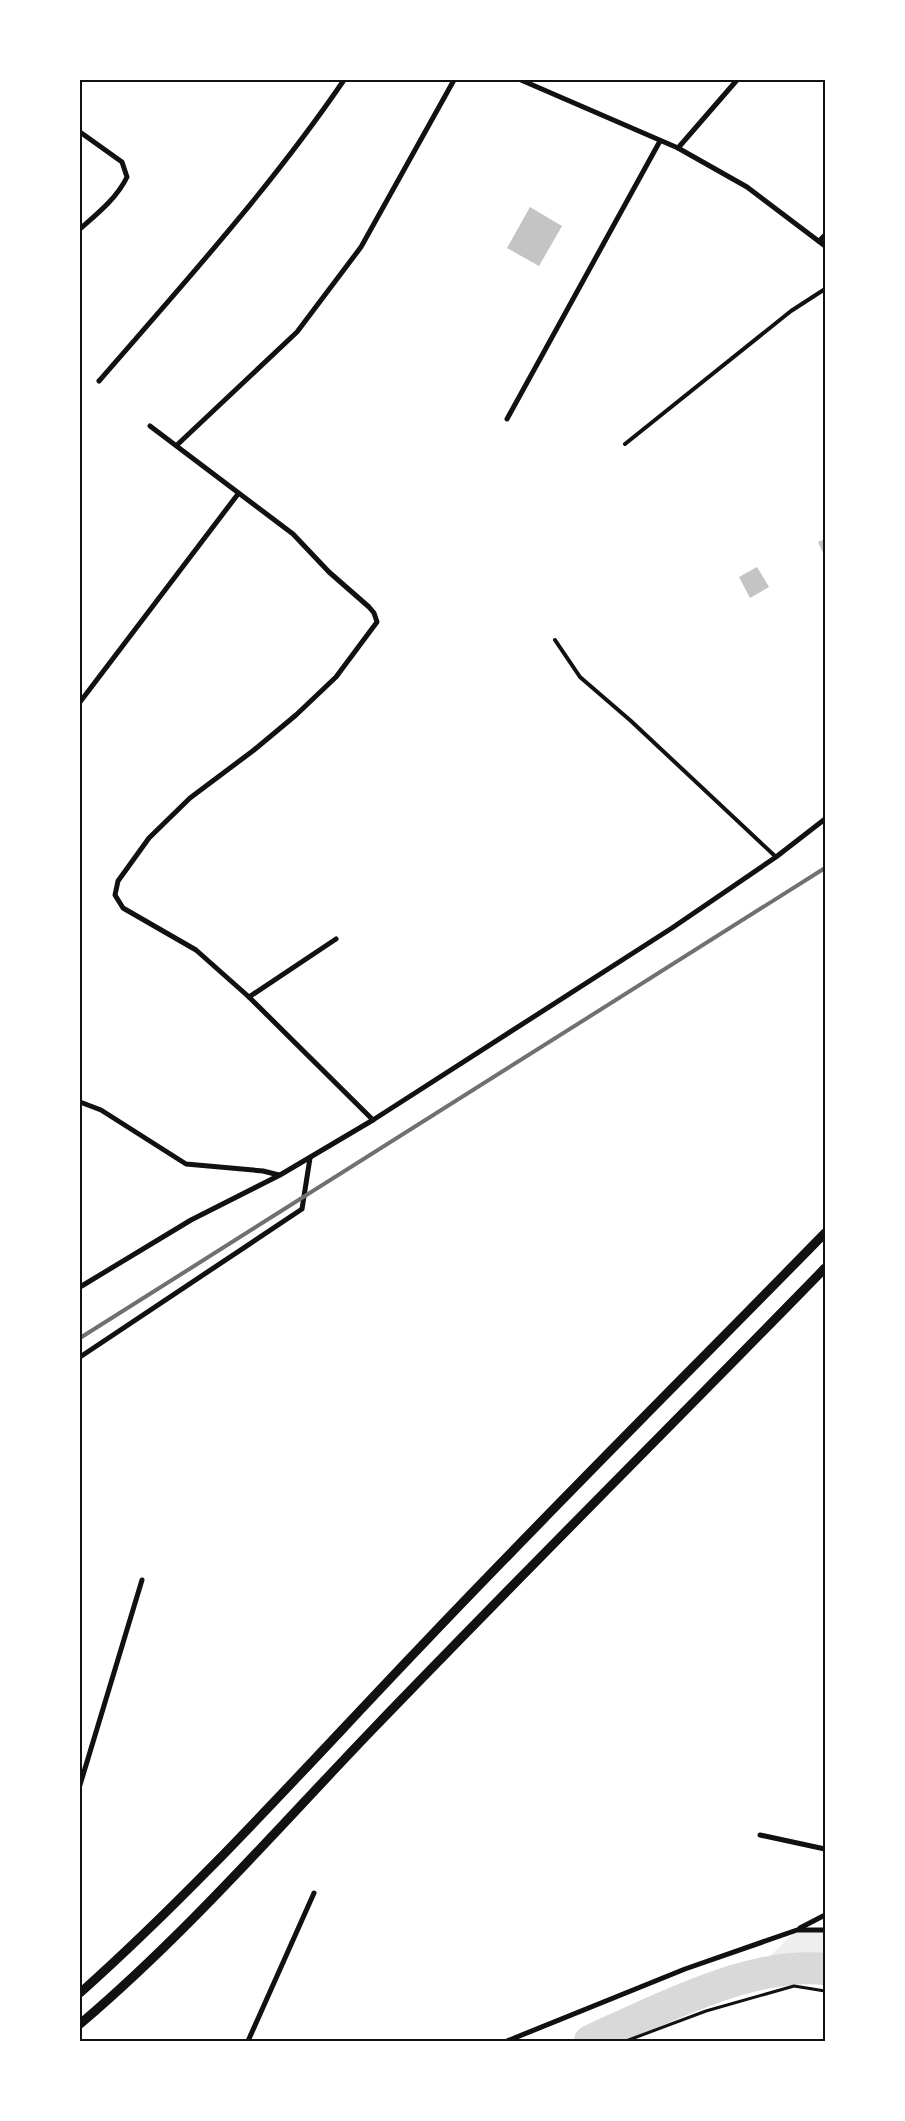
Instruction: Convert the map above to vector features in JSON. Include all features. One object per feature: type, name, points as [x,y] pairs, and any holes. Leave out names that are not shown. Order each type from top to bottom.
[{"type":"street","points":[[99,381],[221,242],[306,135],[344,80]]},
{"type":"street","points":[[177,445],[296,332],[361,247],[454,80]]},
{"type":"street","points":[[521,80],[678,148],[747,187],[825,246]]},
{"type":"street","points":[[678,148],[737,80]]},
{"type":"street","points":[[80,132],[122,162],[127,177],[123,185],[100,212],[80,229]]},
{"type":"street","points":[[507,419],[660,140]]},
{"type":"street","points":[[819,241],[825,235]]},
{"type":"street","points":[[150,426],[305,545],[329,572],[374,613],[377,622],[336,678],[296,716],[190,798],[150,838],[118,881],[115,896],[123,908],[196,950],[249,997],[373,1120]]},
{"type":"street","points":[[80,702],[238,494]]},
{"type":"street","points":[[80,1287],[191,1220],[280,1175],[373,1120],[664,933],[776,857],[825,818]]},
{"type":"street","points":[[249,997],[336,939]]},
{"type":"street","points":[[80,1102],[100,1110],[186,1164],[262,1171],[280,1175]]},
{"type":"street","points":[[80,1357],[302,1209],[310,1158]]},
{"type":"street","points":[[80,1993],[122,1955],[194,1884],[433,1633],[825,1233]]},
{"type":"street","points":[[80,2024],[124,1986],[201,1911],[373,1729],[825,1268]]},
{"type":"street","points":[[80,1785],[142,1580]]},
{"type":"street","points":[[760,1835],[825,1849]]},
{"type":"street","points":[[248,2041],[314,1893]]},
{"type":"street","points":[[507,2041],[668,1976],[797,1930],[825,1915]]},
{"type":"street","points":[[797,1930],[825,1930]]},
{"type":"lane","points":[[625,444],[791,311],[825,289]]},
{"type":"lane","points":[[555,640],[580,677],[631,721],[776,857]]},
{"type":"path","points":[[626,2041],[706,2011],[794,1986],[825,1991]]},
{"type":"shaded area","points":[[797,1930],[825,1930],[825,1969],[784,1970],[748,1977]]},
{"type":"building","points":[[530,207],[562,226],[539,266],[507,248]]},
{"type":"building","points":[[825,539],[825,557],[818,542]]},
{"type":"building","points":[[757,567],[769,587],[750,598],[739,577]]},
{"type":"waterway","points":[[590,2041],[674,2003],[736,1980],[796,1969],[825,1969]]},
{"type":"railway","points":[[80,1338],[825,868]]}]
